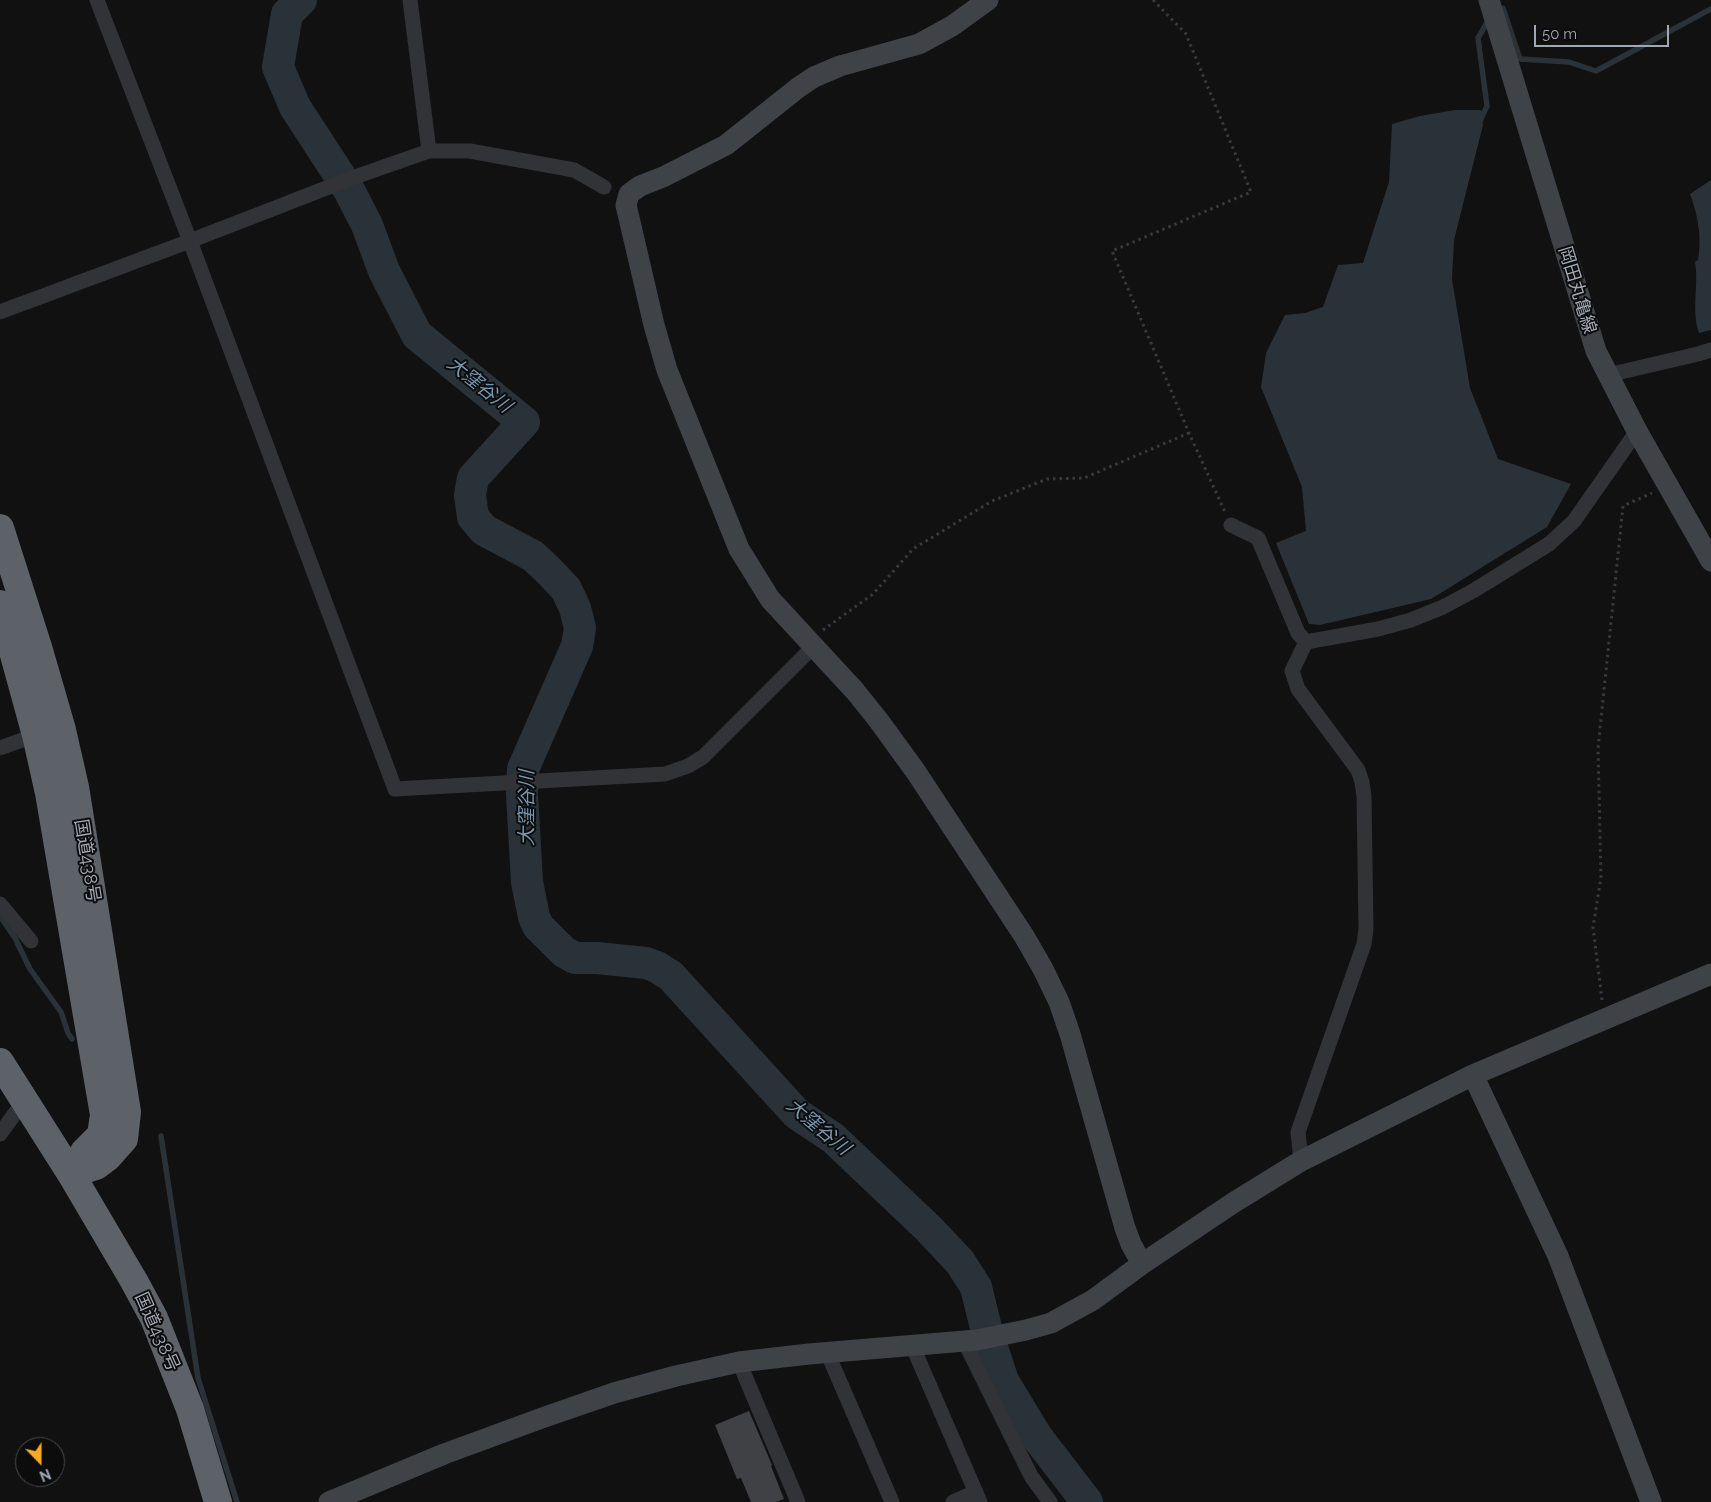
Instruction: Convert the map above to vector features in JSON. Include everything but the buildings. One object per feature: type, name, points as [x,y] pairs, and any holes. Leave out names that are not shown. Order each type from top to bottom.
[{"type":"highway","name":"国道438号","points":[[0,528],[38,647],[62,730],[73,778],[127,1112],[124,1139],[96,1166],[71,1174]]},
{"type":"highway","name":"国道438号","points":[[0,604],[36,734],[59,852],[104,1115],[101,1135],[84,1152],[71,1174]]},
{"type":"highway","name":"国道438号","points":[[0,1062],[71,1174],[154,1318],[190,1409],[218,1502]]},
{"type":"street","points":[[97,0],[190,241],[395,789],[665,774],[688,766],[703,757],[812,643]]},
{"type":"street","points":[[410,0],[429,151]]},
{"type":"street","points":[[988,0],[952,26],[919,44],[840,66],[814,77],[726,145],[664,178],[640,186],[629,194],[626,205],[654,325],[667,370],[739,549],[770,598],[855,691],[916,772],[1024,936],[1043,969],[1059,1002],[1070,1034],[1125,1228],[1142,1264]]},
{"type":"street","name":"岡田丸亀線","points":[[1489,0],[1596,351],[1637,431],[1711,561]]},
{"type":"street","points":[[0,312],[429,151],[470,151],[574,170],[604,187]]},
{"type":"street","points":[[1608,375],[1711,350]]},
{"type":"street","points":[[1306,642],[1378,629],[1419,617],[1474,591],[1549,544],[1574,521],[1637,431]]},
{"type":"street","points":[[1231,525],[1258,538],[1298,633],[1306,642]]},
{"type":"street","points":[[1301,1161],[1298,1132],[1364,944],[1366,929],[1364,796],[1362,782],[1358,770],[1298,689],[1292,671],[1306,642]]},
{"type":"street","points":[[0,748],[36,734]]},
{"type":"street","points":[[0,904],[31,941]]},
{"type":"street","points":[[329,1502],[444,1454],[614,1393],[676,1376],[739,1362],[827,1352],[979,1339],[1051,1322],[1074,1312],[1093,1300],[1142,1264],[1233,1203],[1301,1161],[1473,1075],[1711,974]]},
{"type":"street","points":[[1473,1075],[1558,1256],[1651,1502]]},
{"type":"street","points":[[0,1134],[24,1100]]},
{"type":"street","points":[[979,1339],[1030,1476],[1050,1502]]},
{"type":"street","points":[[912,1345],[978,1497],[953,1502]]},
{"type":"street","points":[[827,1352],[892,1502]]},
{"type":"street","points":[[739,1362],[798,1502]]},
{"type":"path","points":[[1153,0],[1186,34],[1251,192],[1112,251],[1189,433],[1231,525]]},
{"type":"path","points":[[812,643],[873,594],[913,549],[992,501],[1047,479],[1084,478],[1189,433]]},
{"type":"path","points":[[1605,1018],[1593,927],[1601,878],[1598,748],[1623,506],[1668,486]]},
{"type":"shaded area","points":[[1455,110],[1481,110],[1483,125],[1454,240],[1452,279],[1470,388],[1498,459],[1571,484],[1547,527],[1431,599],[1320,625],[1309,624],[1276,543],[1306,531],[1302,487],[1261,387],[1266,353],[1285,315],[1305,313],[1323,307],[1338,265],[1363,263],[1389,182],[1392,124],[1420,116]]},
{"type":"shaded area","points":[[1711,180],[1711,330],[1699,333],[1695,307],[1695,262],[1698,260],[1699,235],[1697,218],[1690,194]]},
{"type":"waterway","name":"大窪谷川","points":[[301,0],[287,14],[278,67],[295,107],[349,190],[367,225],[384,271],[417,335],[524,422],[473,478],[470,495],[473,517],[484,530],[533,556],[566,589],[575,608],[580,628],[577,646],[523,769],[522,794],[527,882],[534,917],[538,926],[564,952],[575,958],[597,958],[646,963],[657,967],[671,976],[797,1114],[833,1138],[929,1229],[960,1262],[976,1287],[987,1332],[1003,1381],[1037,1437],[1087,1502]]},
{"type":"waterway","points":[[1503,8],[1520,59],[1569,62],[1596,71],[1711,9]]},
{"type":"waterway","points":[[1480,121],[1487,106],[1478,38],[1488,21]]},
{"type":"waterway","points":[[0,916],[15,938],[30,969],[61,1012],[72,1039]]},
{"type":"waterway","points":[[161,1136],[198,1378],[237,1502]]}]
